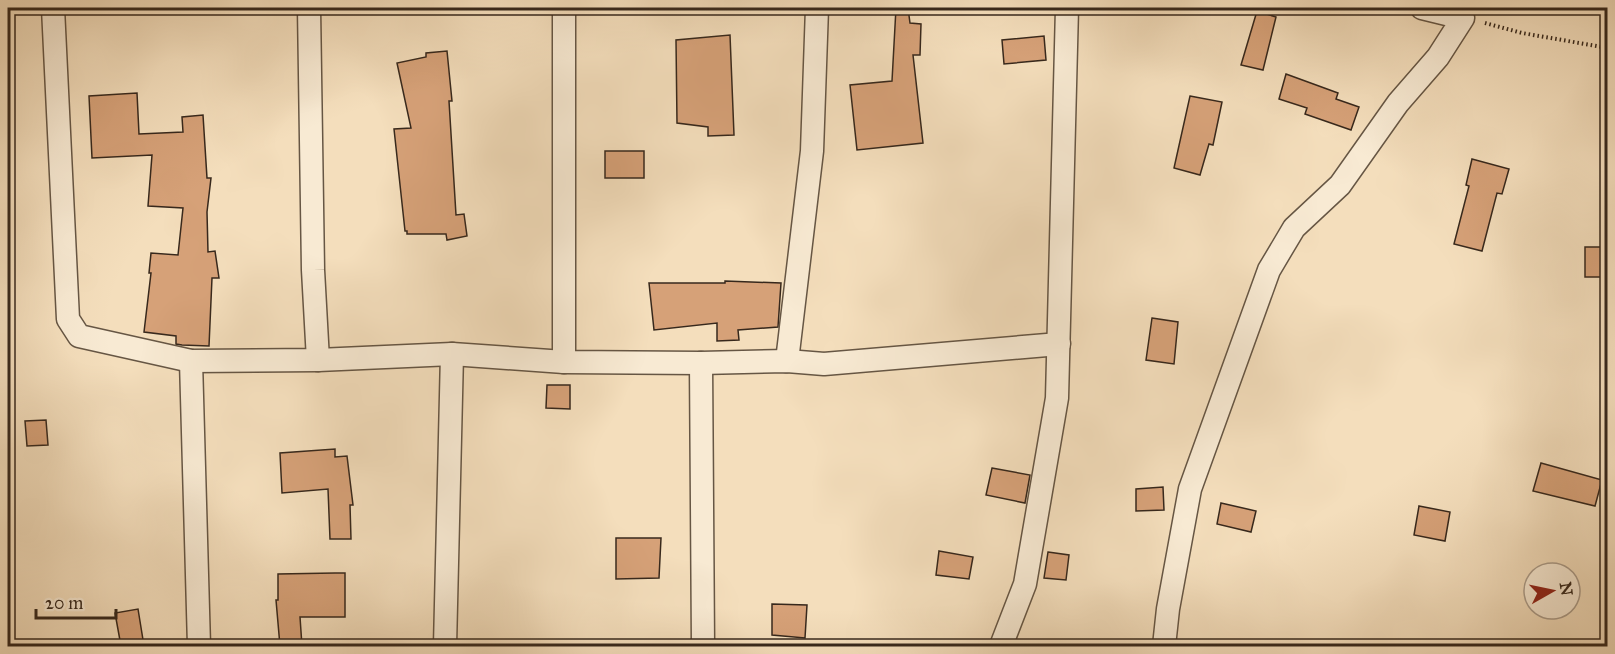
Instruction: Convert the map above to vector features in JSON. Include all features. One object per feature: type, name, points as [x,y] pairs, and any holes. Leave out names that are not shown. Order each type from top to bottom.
[{"type":"street","points":[[53,8],[68,319],[79,336],[191,361],[318,360],[452,354],[564,362],[787,361],[824,364],[1059,344]]},
{"type":"street","points":[[309,8],[313,270],[318,360]]},
{"type":"street","points":[[564,8],[564,362]]},
{"type":"street","points":[[787,361],[812,151],[817,8]]},
{"type":"street","points":[[1001,646],[1025,584],[1058,398],[1067,8]]},
{"type":"street","points":[[1164,646],[1168,609],[1190,489],[1269,270],[1294,228],[1340,185],[1398,103],[1438,57],[1464,18],[1422,8]]},
{"type":"street","points":[[445,646],[452,354]]},
{"type":"street","points":[[191,361],[200,646]]},
{"type":"street","points":[[700,363],[703,646]]},
{"type":"path","points":[[1464,18],[1522,33],[1608,48]]},
{"type":"building","points":[[896,8],[908,8],[910,23],[921,24],[920,55],[913,55],[923,143],[857,150],[850,85],[892,81]]},
{"type":"building","points":[[1257,11],[1276,17],[1263,70],[1241,65]]},
{"type":"building","points":[[730,35],[734,135],[708,136],[708,127],[677,123],[676,40]]},
{"type":"building","points":[[1044,36],[1046,60],[1004,64],[1002,40]]},
{"type":"building","points":[[447,51],[452,101],[449,101],[456,215],[464,214],[467,236],[447,240],[446,234],[407,234],[405,231],[394,129],[411,128],[397,63],[426,57],[426,53]]},
{"type":"building","points":[[1286,74],[1338,93],[1336,99],[1359,107],[1351,130],[1305,114],[1307,108],[1279,99]]},
{"type":"building","points":[[137,93],[139,134],[183,132],[182,117],[203,115],[207,178],[211,178],[207,212],[208,252],[215,251],[219,278],[212,278],[209,346],[176,344],[176,336],[144,332],[151,253],[178,255],[183,208],[148,206],[152,155],[92,158],[89,96]]},
{"type":"building","points":[[1190,96],[1222,102],[1213,145],[1209,144],[1200,175],[1174,168]]},
{"type":"building","points":[[605,151],[644,151],[644,178],[605,178]]},
{"type":"building","points":[[1472,159],[1509,169],[1502,194],[1497,193],[1482,251],[1454,244],[1469,186],[1466,185]]},
{"type":"building","points":[[1585,247],[1605,247],[1605,277],[1585,277]]},
{"type":"building","points":[[725,281],[781,283],[778,327],[738,330],[739,340],[717,341],[717,323],[654,330],[649,283],[725,283]]},
{"type":"building","points":[[1152,318],[1178,322],[1174,364],[1146,360]]},
{"type":"building","points":[[547,385],[570,385],[570,409],[546,408]]},
{"type":"building","points":[[46,420],[48,445],[27,446],[25,421]]},
{"type":"building","points":[[335,449],[335,457],[347,456],[353,505],[350,505],[351,539],[330,539],[328,489],[282,493],[280,453]]},
{"type":"building","points":[[1541,463],[1602,480],[1595,506],[1533,491]]},
{"type":"building","points":[[992,468],[1030,475],[1025,503],[986,495]]},
{"type":"building","points":[[1163,487],[1164,510],[1136,511],[1136,489]]},
{"type":"building","points":[[1221,503],[1256,511],[1251,532],[1217,524]]},
{"type":"building","points":[[1419,506],[1450,512],[1445,541],[1414,535]]},
{"type":"building","points":[[616,538],[661,538],[659,578],[616,579]]},
{"type":"building","points":[[939,551],[973,557],[969,579],[936,575]]},
{"type":"building","points":[[1048,552],[1069,555],[1066,580],[1044,578]]},
{"type":"building","points":[[345,573],[345,617],[300,617],[302,646],[280,646],[276,600],[278,600],[278,574]]},
{"type":"building","points":[[772,604],[807,605],[805,638],[772,635]]},
{"type":"building","points":[[138,609],[144,646],[121,646],[115,613]]}]
